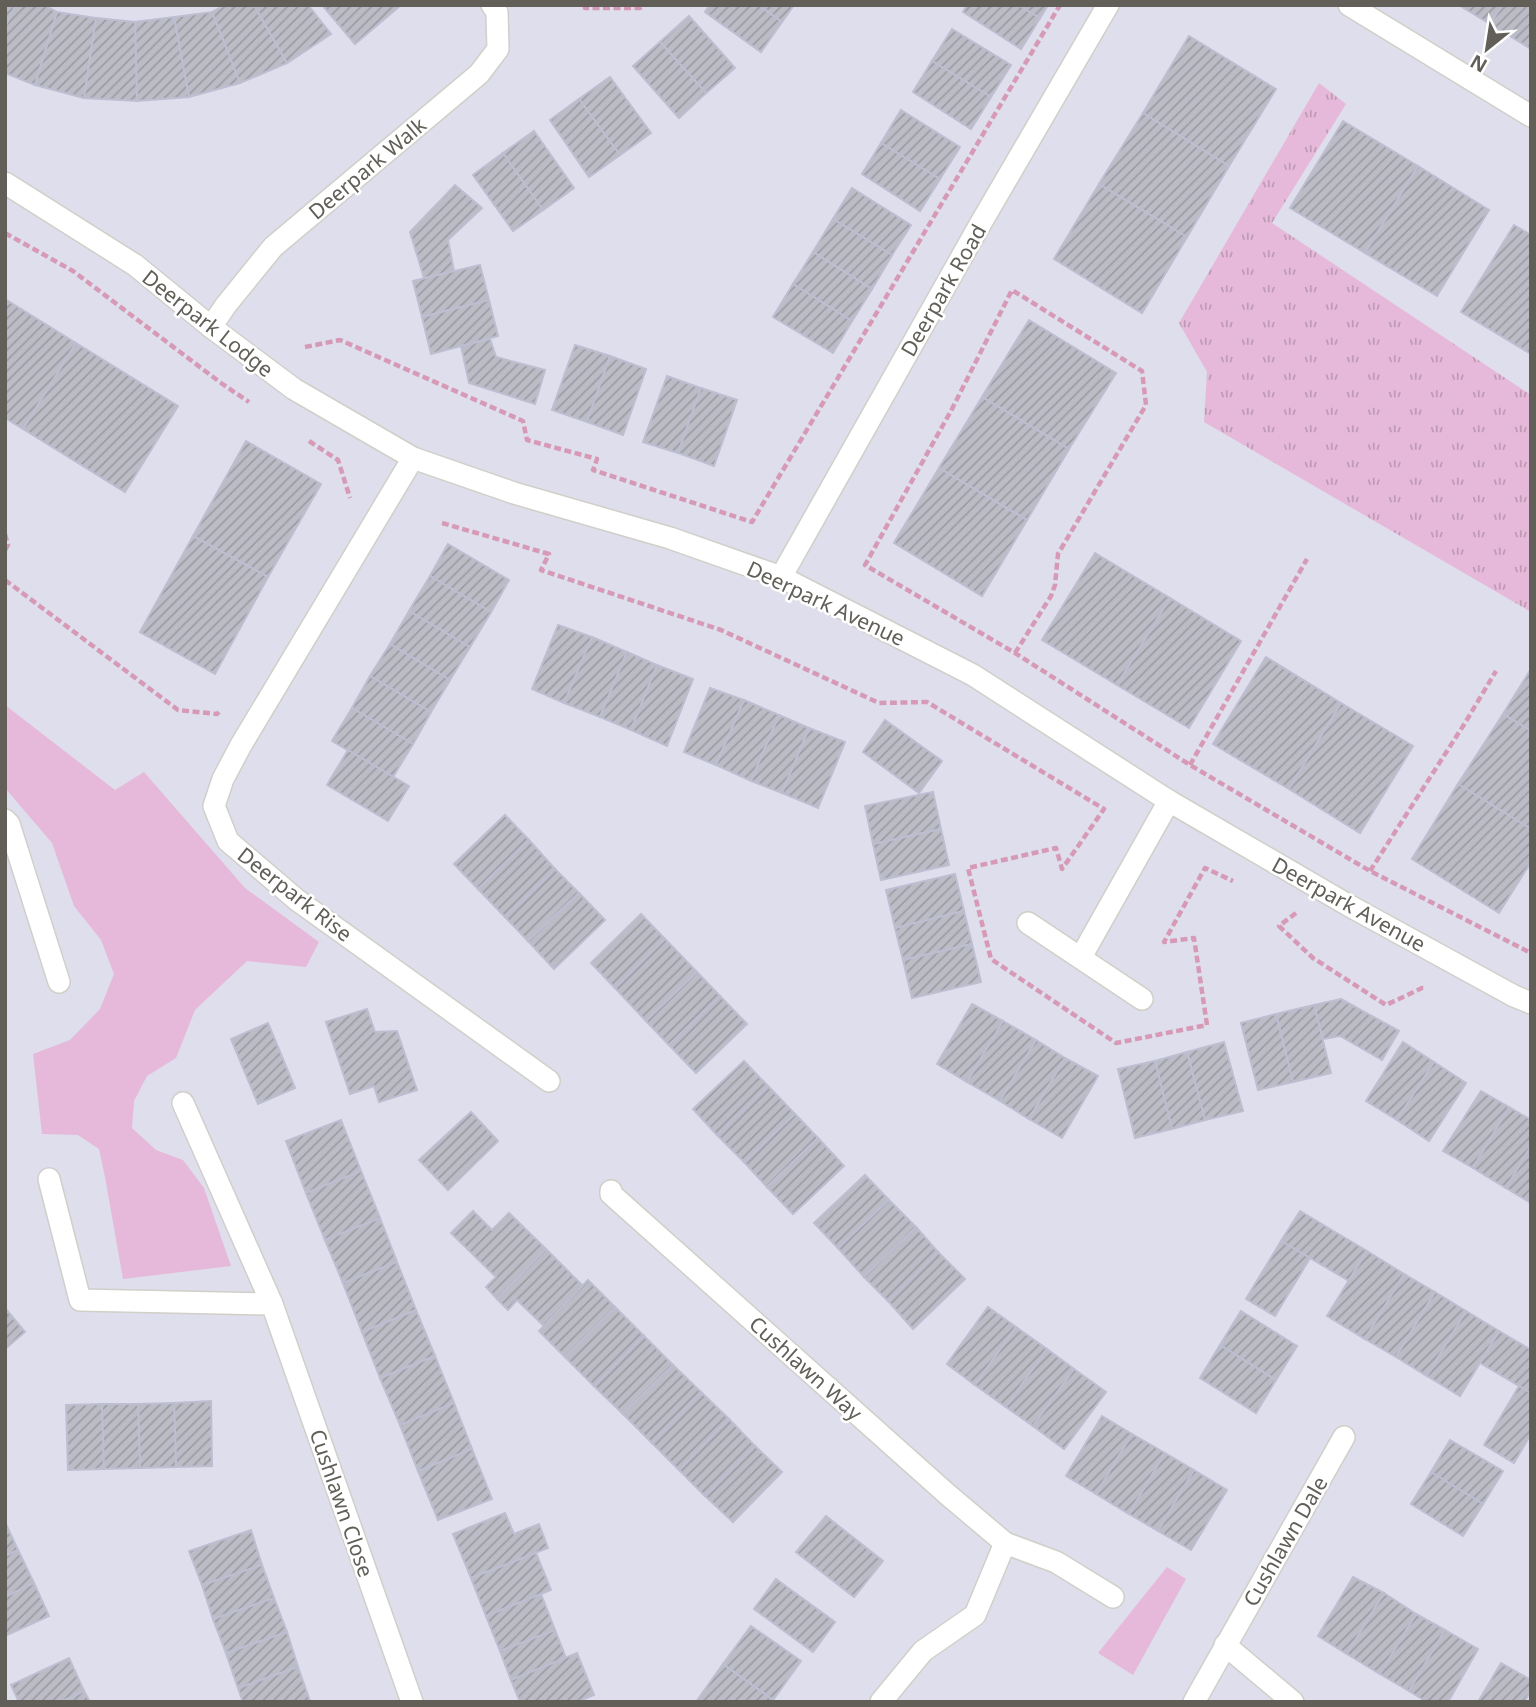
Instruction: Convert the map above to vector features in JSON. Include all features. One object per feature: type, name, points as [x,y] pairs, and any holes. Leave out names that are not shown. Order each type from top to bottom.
[{"type":"street","name":"Deerpark Walk","points":[[211,327],[273,247],[479,74],[498,49],[497,12],[492,5]]},
{"type":"street","name":"Deerpark Road","points":[[781,577],[971,239],[1108,5]]},
{"type":"street","points":[[1349,5],[1531,116]]},
{"type":"street","name":"Deerpark Lodge","points":[[5,183],[135,265],[293,389],[413,458]]},
{"type":"street","name":"Deerpark Avenue","points":[[413,458],[514,493],[670,538],[781,577],[973,675],[1169,801],[1348,905],[1531,1003]]},
{"type":"street","name":"Deerpark Rise","points":[[413,458],[241,745],[223,779],[214,806],[228,841],[297,900],[548,1081]]},
{"type":"street","points":[[1082,957],[1169,801]]},
{"type":"street","points":[[5,820],[9,824],[59,982]]},
{"type":"street","points":[[1028,923],[1142,999]]},
{"type":"street","name":"Cushlawn Close","points":[[183,1103],[272,1304],[412,1702]]},
{"type":"street","points":[[49,1179],[80,1300],[272,1304]]},
{"type":"street","name":"Cushlawn Way","points":[[611,1191],[621,1203],[1005,1543],[1056,1562],[1113,1597]]},
{"type":"street","name":"Cushlawn Dale","points":[[1194,1702],[1344,1437]]},
{"type":"street","points":[[882,1700],[923,1651],[975,1615],[1005,1543]]},
{"type":"street","points":[[1225,1645],[1293,1702]]},
{"type":"path","points":[[585,5],[585,8],[640,8],[644,5]]},
{"type":"path","points":[[305,347],[340,340],[523,421],[527,439],[597,458],[593,470],[752,522],[1060,5]]},
{"type":"path","points":[[5,233],[74,271],[221,383],[256,406]]},
{"type":"path","points":[[1015,653],[1051,596],[1055,585],[1058,554],[1146,405],[1142,371],[1012,290],[952,408],[865,565],[1015,653],[1190,765],[1370,871],[1531,953]]},
{"type":"path","points":[[303,437],[338,460],[350,497],[343,509]]},
{"type":"path","points":[[442,523],[549,554],[541,570],[721,630],[878,703],[927,702],[1104,809],[1062,869],[1056,848],[968,868],[991,959],[1116,1043],[1207,1025],[1194,938],[1164,942],[1205,867],[1240,884]]},
{"type":"path","points":[[5,534],[8,545],[5,550]]},
{"type":"path","points":[[1190,765],[1307,559]]},
{"type":"path","points":[[5,580],[178,710],[217,714],[224,703]]},
{"type":"path","points":[[1370,871],[1496,671]]},
{"type":"path","points":[[1285,906],[1297,912],[1279,926],[1313,958],[1386,1005],[1422,988],[1434,993]]},
{"type":"green space","points":[[1319,83],[1346,104],[1272,223],[1531,395],[1531,612],[1204,422],[1207,372],[1179,323]]},
{"type":"green space","points":[[5,705],[115,790],[144,772],[245,888],[319,942],[306,967],[247,961],[195,1010],[176,1058],[147,1076],[134,1101],[132,1128],[156,1150],[183,1160],[204,1188],[231,1266],[123,1279],[99,1149],[78,1135],[42,1134],[33,1054],[70,1040],[100,1009],[114,974],[101,940],[74,906],[52,843],[5,788]]},
{"type":"green space","points":[[1167,1567],[1186,1579],[1133,1675],[1098,1653]]},
{"type":"building","points":[[5,5],[16,5],[5,27]]},
{"type":"building","points":[[16,5],[44,5],[57,12],[35,85],[5,73],[5,27]]},
{"type":"building","points":[[225,5],[254,5],[287,63],[240,83],[212,12]]},
{"type":"building","points":[[254,5],[308,5],[331,34],[287,63]]},
{"type":"building","points":[[322,5],[401,5],[355,44]]},
{"type":"building","points":[[710,5],[759,5],[782,22],[761,52],[705,12]]},
{"type":"building","points":[[759,5],[794,5],[782,22]]},
{"type":"building","points":[[967,5],[1019,5],[1040,18],[1021,49],[963,12]]},
{"type":"building","points":[[1019,5],[1048,5],[1040,18]]},
{"type":"building","points":[[1462,5],[1502,5],[1490,24]]},
{"type":"building","points":[[1502,5],[1531,5],[1531,49],[1490,24]]},
{"type":"building","points":[[57,12],[96,18],[84,98],[35,85]]},
{"type":"building","points":[[212,12],[240,83],[189,97],[174,17]]},
{"type":"building","points":[[689,16],[735,68],[706,93],[660,42]]},
{"type":"building","points":[[174,17],[189,97],[137,101],[135,22]]},
{"type":"building","points":[[96,18],[135,22],[137,101],[84,98]]},
{"type":"building","points":[[952,29],[1011,65],[991,97],[932,61]]},
{"type":"building","points":[[1189,36],[1276,89],[1229,166],[1143,113]]},
{"type":"building","points":[[660,42],[706,93],[679,118],[633,66]]},
{"type":"building","points":[[932,61],[991,97],[971,129],[913,92]]},
{"type":"building","points":[[610,77],[651,133],[620,155],[579,99]]},
{"type":"building","points":[[579,99],[620,155],[589,177],[550,120]]},
{"type":"building","points":[[901,110],[960,147],[940,179],[881,143]]},
{"type":"building","points":[[1143,113],[1229,166],[1187,237],[1099,184]]},
{"type":"building","points":[[1343,121],[1418,166],[1365,253],[1290,208]]},
{"type":"building","points":[[534,131],[574,188],[543,210],[503,153]]},
{"type":"building","points":[[881,143],[940,179],[920,211],[862,174]]},
{"type":"building","points":[[503,153],[543,210],[513,231],[473,175]]},
{"type":"building","points":[[1418,166],[1489,210],[1437,296],[1365,253]]},
{"type":"building","points":[[1099,184],[1187,237],[1142,313],[1054,259]]},
{"type":"building","points":[[455,185],[482,208],[448,240],[454,271],[424,278],[410,232]]},
{"type":"building","points":[[852,188],[911,225],[892,255],[833,219]]},
{"type":"building","points":[[833,219],[892,255],[872,289],[813,252]]},
{"type":"building","points":[[1514,225],[1531,235],[1531,354],[1461,312]]},
{"type":"building","points":[[813,252],[872,289],[852,321],[793,284]]},
{"type":"building","points":[[480,265],[489,300],[422,317],[413,281]]},
{"type":"building","points":[[793,284],[852,321],[833,353],[773,317]]},
{"type":"building","points":[[5,299],[76,343],[23,429],[5,418]]},
{"type":"building","points":[[489,300],[498,336],[431,354],[422,317]]},
{"type":"building","points":[[1029,320],[1116,373],[1069,449],[982,397]]},
{"type":"building","points":[[490,339],[496,357],[545,370],[535,404],[469,383],[461,346]]},
{"type":"building","points":[[76,343],[178,406],[125,492],[23,429]]},
{"type":"building","points":[[575,345],[610,356],[587,422],[552,410]]},
{"type":"building","points":[[610,356],[646,369],[623,435],[587,422]]},
{"type":"building","points":[[667,376],[701,388],[678,453],[643,442]]},
{"type":"building","points":[[701,388],[737,400],[714,466],[678,453]]},
{"type":"building","points":[[982,397],[1069,449],[1027,520],[939,468]]},
{"type":"building","points":[[246,441],[321,484],[268,577],[193,536]]},
{"type":"building","points":[[939,468],[1027,520],[982,596],[894,543]]},
{"type":"building","points":[[193,536],[268,577],[215,674],[140,632]]},
{"type":"building","points":[[448,544],[509,580],[491,612],[430,576]]},
{"type":"building","points":[[1095,553],[1170,598],[1117,685],[1042,640]]},
{"type":"building","points":[[430,576],[491,612],[470,647],[409,611]]},
{"type":"building","points":[[1170,598],[1241,641],[1189,728],[1117,685]]},
{"type":"building","points":[[409,611],[470,647],[450,680],[390,644]]},
{"type":"building","points":[[558,625],[592,637],[564,703],[532,689]]},
{"type":"building","points":[[592,637],[627,652],[600,717],[564,703]]},
{"type":"building","points":[[390,644],[450,680],[431,712],[370,676]]},
{"type":"building","points":[[627,652],[657,665],[631,730],[600,717]]},
{"type":"building","points":[[1266,657],[1341,703],[1289,789],[1213,744]]},
{"type":"building","points":[[657,665],[693,679],[667,746],[631,730]]},
{"type":"building","points":[[1531,669],[1531,731],[1503,714]]},
{"type":"building","points":[[370,676],[431,712],[413,744],[352,708]]},
{"type":"building","points":[[710,688],[744,700],[716,765],[684,752]]},
{"type":"building","points":[[744,700],[779,715],[751,781],[716,765]]},
{"type":"building","points":[[1341,703],[1413,746],[1360,833],[1289,789]]},
{"type":"building","points":[[352,708],[413,744],[393,777],[332,741]]},
{"type":"building","points":[[1503,714],[1531,731],[1531,829],[1458,784]]},
{"type":"building","points":[[779,715],[809,728],[782,793],[751,781]]},
{"type":"building","points":[[885,720],[942,761],[919,793],[863,752]]},
{"type":"building","points":[[809,728],[845,742],[818,808],[782,793]]},
{"type":"building","points":[[348,750],[409,786],[388,821],[327,785]]},
{"type":"building","points":[[1458,784],[1531,829],[1531,862],[1499,913],[1412,859]]},
{"type":"building","points":[[933,792],[941,829],[873,844],[865,806]]},
{"type":"building","points":[[505,815],[529,840],[478,889],[454,864]]},
{"type":"building","points":[[941,829],[949,865],[881,880],[873,844]]},
{"type":"building","points":[[529,840],[555,869],[505,917],[478,889]]},
{"type":"building","points":[[555,869],[579,893],[528,941],[505,917]]},
{"type":"building","points":[[955,874],[964,911],[895,928],[886,890]]},
{"type":"building","points":[[579,893],[605,920],[554,969],[528,941]]},
{"type":"building","points":[[964,911],[972,944],[903,960],[895,928]]},
{"type":"building","points":[[641,914],[665,939],[615,988],[591,963]]},
{"type":"building","points":[[665,939],[697,972],[646,1021],[615,988]]},
{"type":"building","points":[[972,944],[981,982],[912,998],[903,960]]},
{"type":"building","points":[[697,972],[720,996],[669,1045],[646,1021]]},
{"type":"building","points":[[720,996],[747,1024],[696,1073],[669,1045]]},
{"type":"building","points":[[1341,999],[1399,1031],[1382,1060],[1340,1036],[1323,1039],[1314,1005]]},
{"type":"building","points":[[972,1004],[1003,1021],[967,1082],[937,1064]]},
{"type":"building","points":[[1314,1005],[1331,1073],[1293,1082],[1276,1014]]},
{"type":"building","points":[[367,1009],[375,1032],[397,1031],[417,1090],[379,1102],[374,1086],[350,1094],[326,1022]]},
{"type":"building","points":[[1276,1014],[1293,1082],[1258,1090],[1241,1023]]},
{"type":"building","points":[[1003,1021],[1036,1040],[1000,1101],[967,1082]]},
{"type":"building","points":[[268,1023],[295,1088],[258,1104],[231,1039]]},
{"type":"building","points":[[1036,1040],[1065,1058],[1029,1119],[1000,1101]]},
{"type":"building","points":[[1224,1042],[1243,1111],[1205,1120],[1187,1052]]},
{"type":"building","points":[[1403,1042],[1434,1062],[1397,1120],[1366,1101]]},
{"type":"building","points":[[1187,1052],[1205,1120],[1172,1129],[1155,1061]]},
{"type":"building","points":[[1065,1058],[1098,1076],[1062,1138],[1029,1119]]},
{"type":"building","points":[[744,1061],[768,1086],[717,1135],[693,1109]]},
{"type":"building","points":[[1155,1061],[1172,1129],[1135,1138],[1118,1069]]},
{"type":"building","points":[[1434,1062],[1466,1083],[1429,1141],[1397,1120]]},
{"type":"building","points":[[768,1086],[795,1114],[744,1162],[717,1135]]},
{"type":"building","points":[[1481,1091],[1509,1107],[1473,1168],[1443,1151]]},
{"type":"building","points":[[1509,1107],[1531,1120],[1531,1146],[1506,1188],[1473,1168]]},
{"type":"building","points":[[471,1112],[498,1141],[448,1190],[419,1160]]},
{"type":"building","points":[[795,1114],[818,1138],[767,1187],[744,1162]]},
{"type":"building","points":[[341,1120],[361,1171],[306,1193],[286,1141]]},
{"type":"building","points":[[818,1138],[844,1166],[793,1214],[767,1187]]},
{"type":"building","points":[[1531,1146],[1531,1203],[1506,1188]]},
{"type":"building","points":[[361,1171],[380,1218],[325,1240],[306,1193]]},
{"type":"building","points":[[865,1175],[889,1200],[838,1248],[814,1223]]},
{"type":"building","points":[[889,1200],[916,1227],[864,1277],[838,1248]]},
{"type":"building","points":[[473,1211],[492,1230],[509,1213],[546,1249],[497,1299],[486,1287],[496,1277],[451,1233]]},
{"type":"building","points":[[1300,1211],[1367,1251],[1349,1281],[1281,1241]]},
{"type":"building","points":[[380,1218],[397,1262],[343,1283],[325,1240]]},
{"type":"building","points":[[916,1227],[938,1252],[888,1301],[864,1277]]},
{"type":"building","points":[[1281,1241],[1310,1258],[1275,1316],[1246,1299]]},
{"type":"building","points":[[546,1249],[583,1286],[544,1326],[517,1300],[508,1310],[497,1299]]},
{"type":"building","points":[[1367,1251],[1404,1274],[1365,1339],[1327,1316]]},
{"type":"building","points":[[938,1252],[965,1279],[913,1329],[888,1301]]},
{"type":"building","points":[[397,1262],[416,1310],[362,1332],[343,1283]]},
{"type":"building","points":[[1404,1274],[1435,1292],[1396,1357],[1365,1339]]},
{"type":"building","points":[[588,1280],[615,1307],[565,1357],[539,1331]]},
{"type":"building","points":[[1435,1292],[1466,1311],[1427,1376],[1396,1357]]},
{"type":"building","points":[[615,1307],[644,1336],[594,1386],[565,1357]]},
{"type":"building","points":[[988,1307],[1016,1327],[975,1385],[947,1364]]},
{"type":"building","points":[[5,1308],[25,1332],[5,1349]]},
{"type":"building","points":[[416,1310],[435,1356],[380,1378],[362,1332]]},
{"type":"building","points":[[1241,1311],[1297,1346],[1276,1380],[1220,1345]]},
{"type":"building","points":[[1466,1311],[1499,1331],[1460,1396],[1427,1376]]},
{"type":"building","points":[[1016,1327],[1047,1349],[1006,1407],[975,1385]]},
{"type":"building","points":[[1499,1331],[1531,1350],[1531,1393],[1480,1363]]},
{"type":"building","points":[[644,1336],[673,1365],[623,1414],[594,1386]]},
{"type":"building","points":[[1220,1345],[1276,1380],[1256,1413],[1200,1378]]},
{"type":"building","points":[[1047,1349],[1074,1369],[1033,1426],[1006,1407]]},
{"type":"building","points":[[435,1356],[454,1403],[400,1425],[380,1378]]},
{"type":"building","points":[[673,1365],[701,1392],[652,1443],[623,1414]]},
{"type":"building","points":[[1074,1369],[1106,1392],[1064,1449],[1033,1426]]},
{"type":"building","points":[[1519,1386],[1531,1393],[1531,1434],[1514,1463],[1484,1445]]},
{"type":"building","points":[[701,1392],[729,1419],[679,1470],[652,1443]]},
{"type":"building","points":[[211,1401],[212,1466],[176,1467],[174,1403]]},
{"type":"building","points":[[174,1403],[176,1467],[140,1468],[138,1404]]},
{"type":"building","points":[[454,1403],[472,1449],[418,1471],[400,1425]]},
{"type":"building","points":[[102,1404],[104,1469],[68,1470],[66,1405]]},
{"type":"building","points":[[102,1404],[138,1404],[140,1468],[104,1469]]},
{"type":"building","points":[[1102,1416],[1132,1434],[1096,1494],[1066,1476]]},
{"type":"building","points":[[729,1419],[755,1446],[705,1496],[679,1470]]},
{"type":"building","points":[[1132,1434],[1165,1453],[1129,1514],[1096,1494]]},
{"type":"building","points":[[1450,1440],[1503,1471],[1483,1504],[1431,1472]]},
{"type":"building","points":[[755,1446],[782,1472],[733,1522],[705,1496]]},
{"type":"building","points":[[472,1449],[492,1499],[438,1520],[418,1471]]},
{"type":"building","points":[[1165,1453],[1194,1470],[1158,1531],[1129,1514]]},
{"type":"building","points":[[1194,1470],[1227,1490],[1191,1550],[1158,1531]]},
{"type":"building","points":[[1431,1472],[1483,1504],[1463,1536],[1411,1504]]},
{"type":"building","points":[[505,1513],[514,1534],[539,1524],[548,1548],[471,1578],[453,1534]]},
{"type":"building","points":[[826,1516],[883,1561],[854,1597],[796,1552]]},
{"type":"building","points":[[5,1522],[18,1550],[5,1556]]},
{"type":"building","points":[[251,1530],[262,1565],[202,1585],[189,1551]]},
{"type":"building","points":[[18,1550],[34,1583],[5,1597],[5,1556]]},
{"type":"building","points":[[536,1553],[551,1590],[486,1616],[471,1578]]},
{"type":"building","points":[[262,1565],[274,1598],[213,1619],[202,1585]]},
{"type":"building","points":[[1353,1577],[1384,1593],[1347,1654],[1318,1636]]},
{"type":"building","points":[[776,1579],[835,1622],[813,1652],[754,1609]]},
{"type":"building","points":[[34,1583],[49,1616],[5,1636],[5,1597]]},
{"type":"building","points":[[1384,1593],[1416,1614],[1380,1674],[1347,1654]]},
{"type":"building","points":[[541,1594],[555,1630],[500,1651],[486,1616]]},
{"type":"building","points":[[274,1598],[287,1632],[226,1653],[213,1619]]},
{"type":"building","points":[[1416,1614],[1445,1630],[1409,1691],[1380,1674]]},
{"type":"building","points":[[751,1626],[801,1661],[773,1700],[723,1664]]},
{"type":"building","points":[[555,1630],[566,1658],[511,1680],[500,1651]]},
{"type":"building","points":[[1445,1630],[1478,1649],[1448,1702],[1427,1702],[1409,1691]]},
{"type":"building","points":[[287,1632],[298,1667],[238,1688],[226,1653]]},
{"type":"building","points":[[577,1653],[594,1695],[577,1702],[520,1702],[511,1680]]},
{"type":"building","points":[[69,1658],[84,1691],[61,1702],[19,1702],[11,1685]]},
{"type":"building","points":[[1501,1663],[1531,1680],[1531,1691],[1524,1702],[1478,1702]]},
{"type":"building","points":[[723,1664],[773,1700],[772,1702],[696,1702]]},
{"type":"building","points":[[298,1667],[310,1701],[243,1702],[238,1688]]},
{"type":"building","points":[[84,1691],[90,1702],[61,1702]]}]
